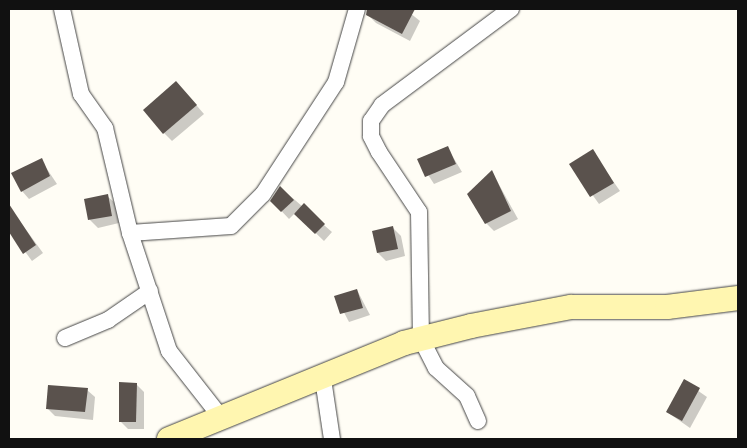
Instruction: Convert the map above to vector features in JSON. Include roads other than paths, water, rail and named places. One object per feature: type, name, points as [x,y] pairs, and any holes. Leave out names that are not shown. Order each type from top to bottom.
[{"type":"main road","points":[[169,439],[220,416],[323,379],[421,338],[571,307],[667,307],[738,298]]},
{"type":"street","points":[[62,9],[81,94],[104,128],[130,233],[169,351],[220,416]]},
{"type":"street","points":[[130,233],[231,226],[269,186],[336,82],[357,9]]},
{"type":"street","points":[[478,421],[467,396],[436,368],[421,338],[419,212],[378,152],[371,136],[371,121],[382,105],[511,9]]},
{"type":"street","points":[[65,338],[108,320],[150,291]]},
{"type":"street","points":[[323,379],[332,439]]}]
